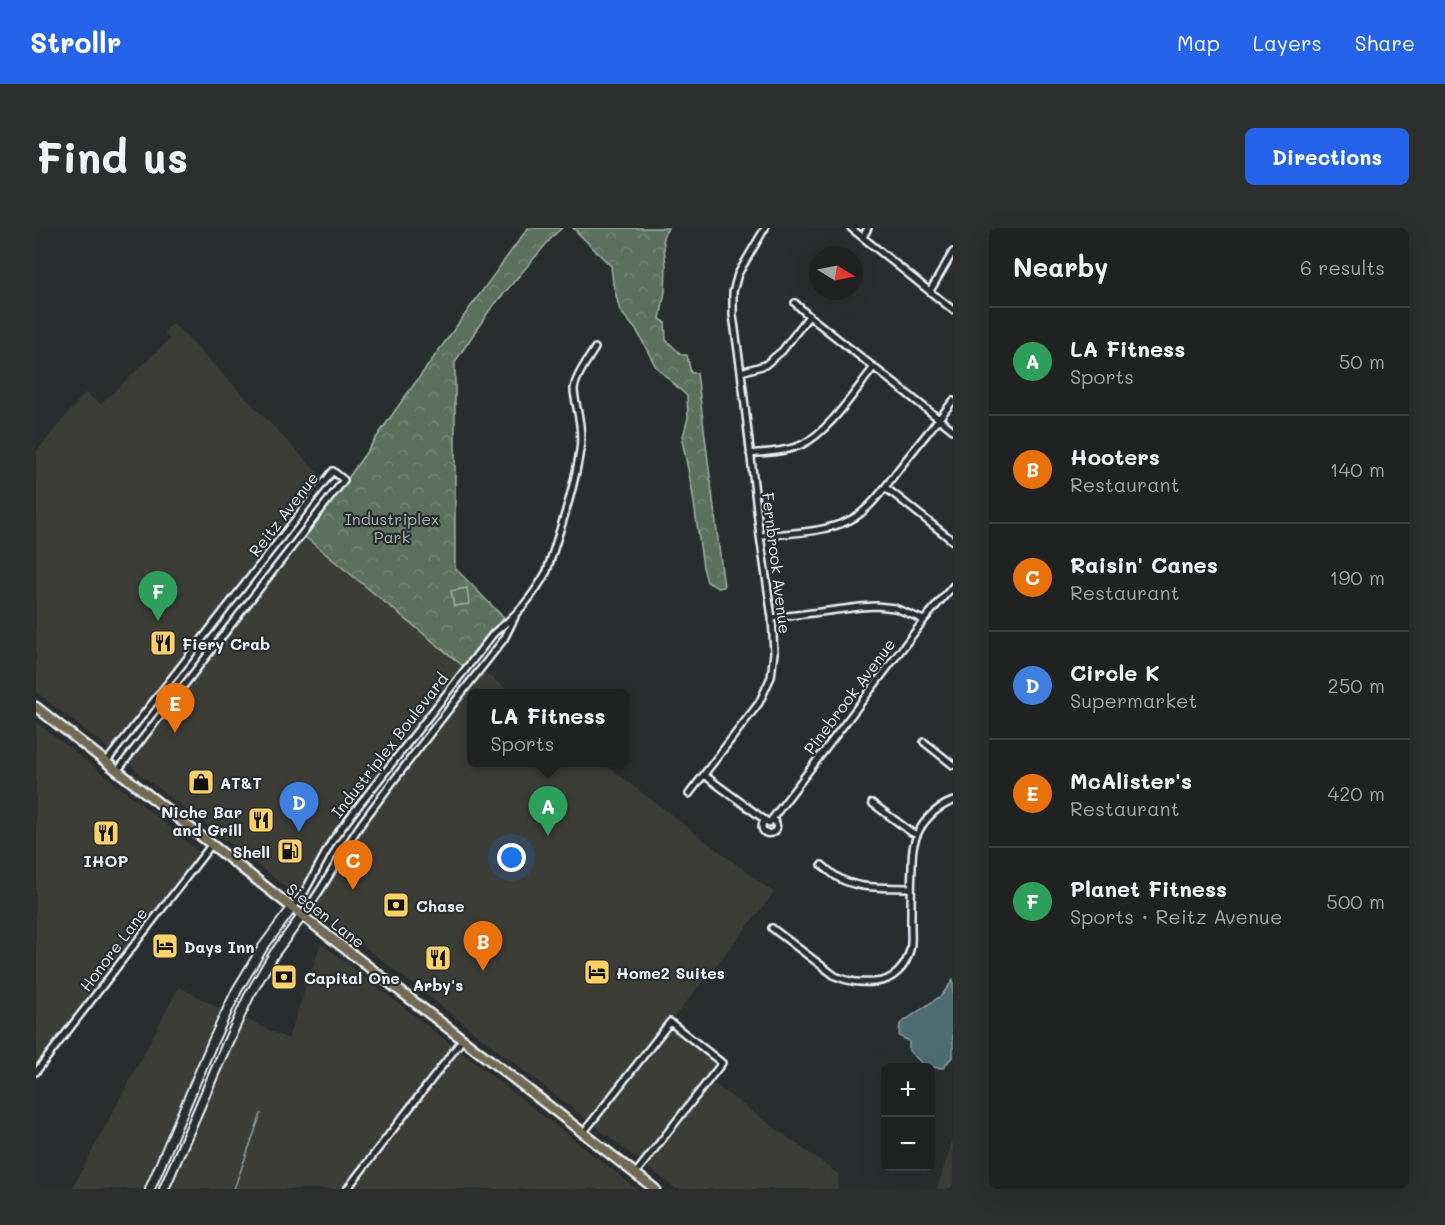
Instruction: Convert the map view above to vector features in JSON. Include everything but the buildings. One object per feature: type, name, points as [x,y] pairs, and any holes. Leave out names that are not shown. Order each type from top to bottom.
[{"type":"main road","name":"Siegen Lane","points":[[36,706],[302,916],[655,1189]]},
{"type":"street","name":"Fernbrook Avenue","points":[[689,794],[759,703],[771,677],[774,654],[772,618],[733,315],[738,274],[765,228]]},
{"type":"street","points":[[851,228],[953,310]]},
{"type":"street","points":[[863,237],[868,228]]},
{"type":"street","points":[[930,291],[953,252]]},
{"type":"street","points":[[795,303],[953,430]]},
{"type":"street","points":[[741,372],[765,365],[782,351],[810,316]]},
{"type":"street","name":"Industriplex Boulevard","points":[[150,1189],[213,1041],[237,990],[262,947],[305,891],[332,842],[352,813],[494,633],[516,615],[529,600],[547,571],[575,475],[580,449],[580,428],[574,391],[576,381],[595,348]]},
{"type":"street","points":[[750,454],[800,446],[818,435],[874,367]]},
{"type":"street","points":[[760,536],[807,531],[853,519],[885,487],[953,401]]},
{"type":"street","name":"Reitz Avenue","points":[[107,762],[333,471],[344,480],[118,770]]},
{"type":"street","points":[[885,487],[953,541]]},
{"type":"street","name":"Pinebrook Avenue","points":[[704,775],[769,821],[924,620],[953,586]]},
{"type":"street","points":[[772,618],[876,606],[896,608],[924,620]]},
{"type":"street","name":"Industriplex Boulevard","points":[[164,1189],[249,996],[274,954],[316,898],[363,821],[504,639],[516,615]]},
{"type":"street","points":[[924,742],[953,765]]},
{"type":"street","points":[[772,928],[835,975],[853,982],[882,982],[890,979],[906,960],[911,948],[911,888],[913,846],[916,835],[929,816],[953,801]]},
{"type":"street","points":[[872,803],[916,835]]},
{"type":"street","name":"Honore Lane","points":[[36,1072],[212,844]]},
{"type":"street","points":[[822,865],[837,877],[863,886],[911,888]]},
{"type":"street","points":[[583,1133],[670,1022],[722,1063],[635,1174]]},
{"type":"street","points":[[347,1189],[463,1039]]},
{"type":"shaded area","points":[[173,323],[323,478],[112,751],[36,692],[36,452],[85,393],[101,404],[170,339],[164,332]]},
{"type":"shaded area","points":[[305,537],[463,666],[334,832],[308,881],[295,891],[290,890],[135,770],[131,763],[133,757]]},
{"type":"shaded area","points":[[480,669],[507,689],[467,689],[467,767],[608,767],[774,893],[670,1022],[722,1063],[709,1080],[839,1175],[837,1189],[676,1189],[319,911],[316,898],[341,854]]},
{"type":"shaded area","points":[[36,722],[200,853],[36,1068]]},
{"type":"shaded area","points":[[321,943],[637,1189],[168,1189],[240,1016],[288,1039]]},
{"type":"shaded area","points":[[179,987],[221,1009],[143,1189],[72,1189]]},
{"type":"shaded area","points":[[953,1138],[953,1189],[937,1189]]},
{"type":"green space","name":"Industriplex Park","points":[[528,228],[562,228],[489,311],[455,362],[455,568],[504,618],[489,632],[463,666],[305,537]]},
{"type":"green space","points":[[573,228],[668,228],[663,237],[666,266],[665,292],[660,319],[665,322],[666,340],[682,355],[687,355],[691,373],[697,373],[724,587],[718,588],[707,582],[703,567],[692,489],[682,440],[688,418],[687,396],[656,367],[637,331],[620,311],[611,266]]},
{"type":"green space","points":[[467,588],[469,604],[454,606],[451,591]]},
{"type":"water","points":[[953,980],[953,1056],[943,1068],[935,1068],[935,1063],[922,1063],[909,1051],[909,1041],[899,1036],[900,1024],[942,995]]},
{"type":"waterway","points":[[234,1189],[261,1114]]},
{"type":"place","name":"Planet Fitness","points":[[158,621]]},
{"type":"place","name":"Fiery Crab","points":[[163,643]]},
{"type":"place","name":"McAlister's","points":[[175,733]]},
{"type":"place","name":"AT&T","points":[[201,782]]},
{"type":"place","name":"Niche Bar and Grill","points":[[261,820]]},
{"type":"place","name":"Circle K","points":[[299,832]]},
{"type":"place","name":"IHOP","points":[[106,833]]},
{"type":"place","name":"LA Fitness","points":[[548,836]]},
{"type":"place","name":"Shell","points":[[290,851]]},
{"type":"place","name":"Raisin' Canes","points":[[353,890]]},
{"type":"place","name":"Chase","points":[[396,905]]},
{"type":"place","name":"Days Inn","points":[[165,946]]},
{"type":"place","name":"Arby's","points":[[438,958]]},
{"type":"place","name":"Hooters","points":[[483,971]]},
{"type":"place","name":"Home2 Suites","points":[[597,972]]},
{"type":"place","name":"Capital One","points":[[284,977]]}]
